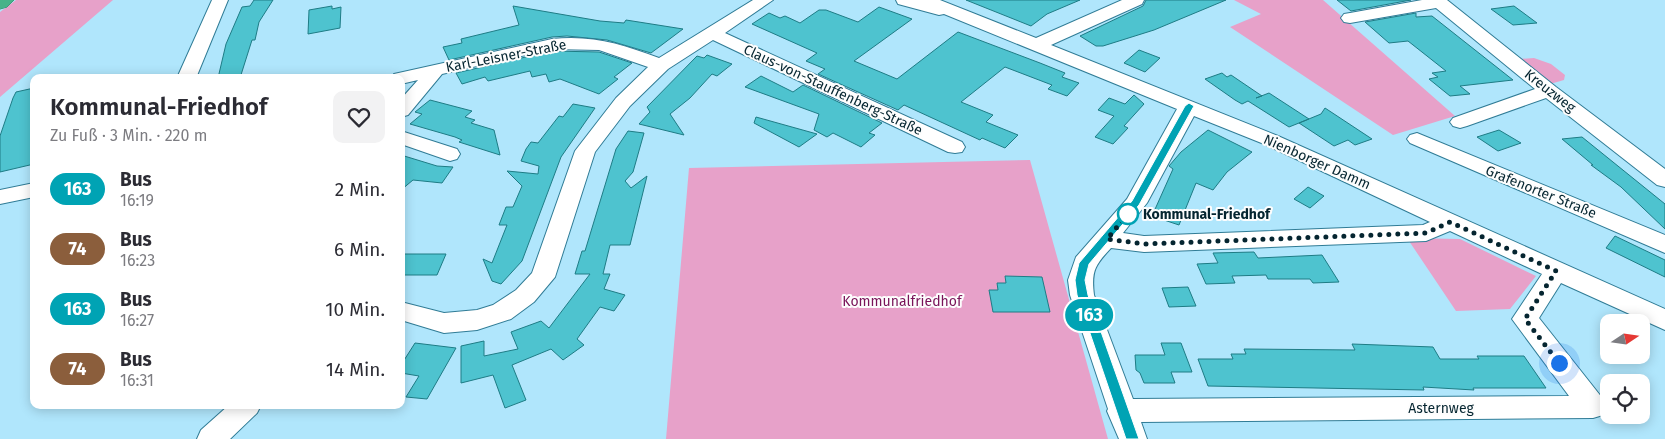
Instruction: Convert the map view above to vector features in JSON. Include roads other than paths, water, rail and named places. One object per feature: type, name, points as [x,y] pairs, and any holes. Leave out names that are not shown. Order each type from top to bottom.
[{"type":"highway","points":[[0,3],[4,0]]},
{"type":"street","points":[[188,74],[220,0]]},
{"type":"street","name":"Nienborger Damm","points":[[904,0],[964,16]]},
{"type":"street","name":"Nienborger Damm","points":[[926,0],[1189,106],[1665,320]]},
{"type":"street","points":[[1038,44],[1136,0]]},
{"type":"street","points":[[405,312],[444,323],[476,320],[502,312],[525,296],[543,277],[585,151],[623,102],[661,65],[762,1]]},
{"type":"street","points":[[1350,18],[1438,1]]},
{"type":"street","name":"Kreuzweg","points":[[1438,1],[1549,91],[1665,180]]},
{"type":"street","name":"Claus-von-Stauffenberg-Straße","points":[[711,33],[956,147]]},
{"type":"street","name":"Karl-Leisner-Straße","points":[[405,77],[552,44],[573,42],[592,43],[661,65]]},
{"type":"street","name":"Karl-Leisner-Straße","points":[[405,106],[437,69]]},
{"type":"street","points":[[1460,122],[1549,91]]},
{"type":"street","points":[[1132,439],[1082,295],[1080,280],[1084,263],[1107,239],[1136,203],[1189,106]]},
{"type":"street","points":[[405,139],[450,154]]},
{"type":"street","name":"Grafenorter Straße","points":[[1417,139],[1462,160],[1634,230],[1665,245]]},
{"type":"street","points":[[0,197],[30,191]]},
{"type":"street","points":[[1107,239],[1144,244],[1426,233],[1450,222]]},
{"type":"street","name":"Asternweg","points":[[1122,411],[1592,407],[1525,319],[1556,271]]},
{"type":"street","points":[[211,439],[243,409]]},
{"type":"place","name":"Kommunal-Friedhof","points":[[1128,214]]},
{"type":"park label","name":"Kommunalfriedhof","points":[[902,301]]}]
